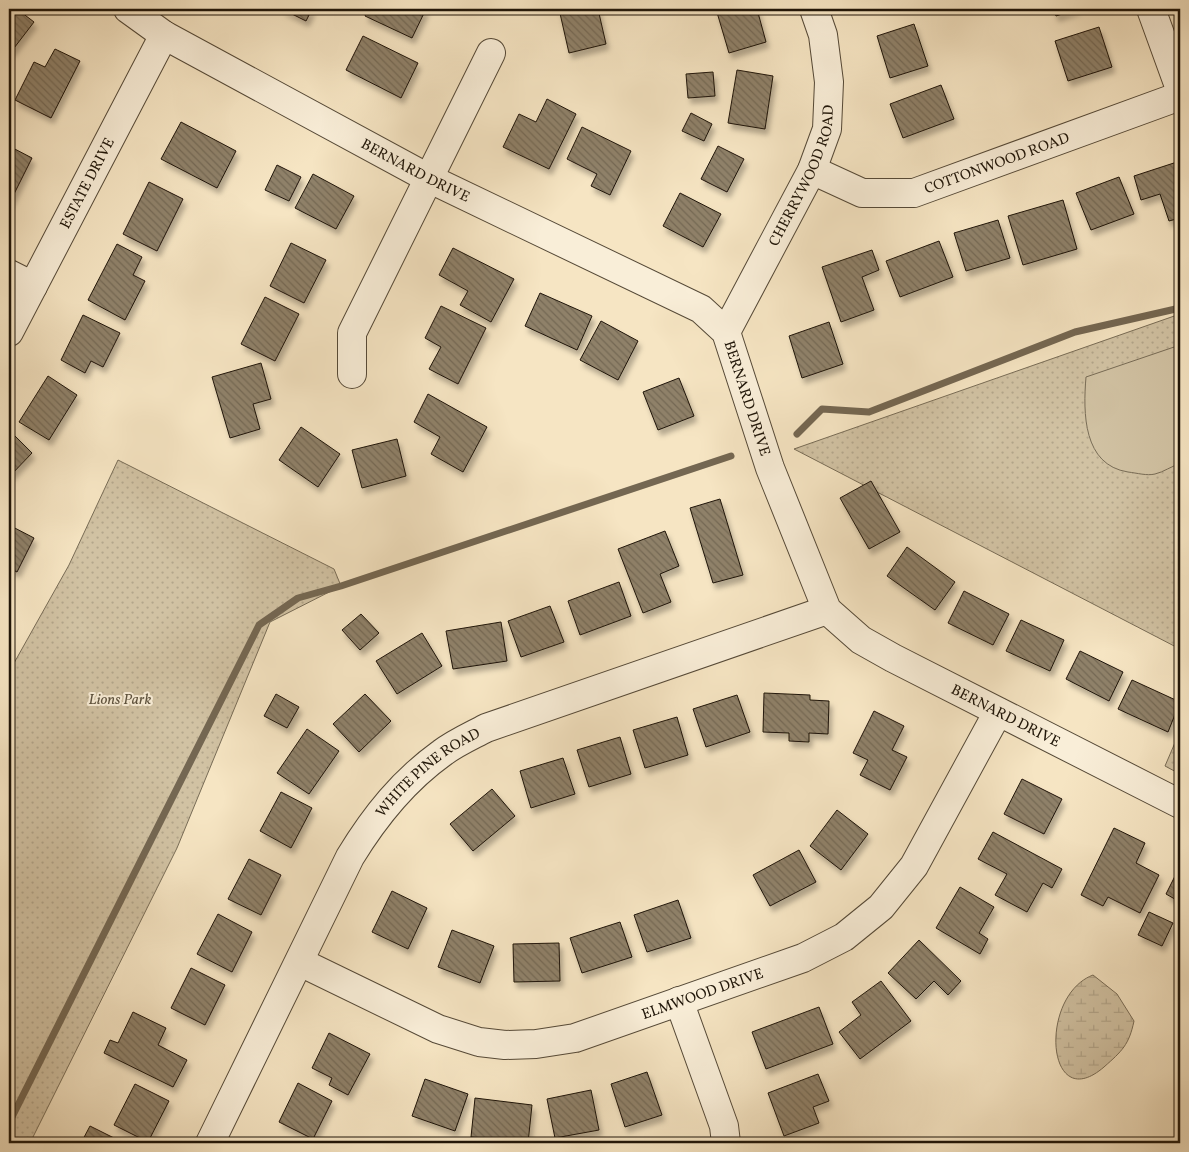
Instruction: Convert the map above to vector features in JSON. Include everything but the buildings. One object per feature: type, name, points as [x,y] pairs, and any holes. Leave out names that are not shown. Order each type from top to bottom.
[{"type":"street","name":"BERNARD DRIVE","points":[[128,9],[164,35],[428,178],[700,309],[726,332],[770,468],[827,610],[862,640],[998,712],[1180,804]]},
{"type":"street","name":"CHERRYWOOD ROAD","points":[[726,332],[812,170],[827,129],[829,82],[823,35],[814,9]]},
{"type":"street","points":[[1151,9],[1180,89]]},
{"type":"street","name":"ESTATE DRIVE","points":[[9,332],[164,35]]},
{"type":"street","points":[[352,374],[352,333],[491,53]]},
{"type":"street","name":"COTTONWOOD ROAD","points":[[812,170],[862,193],[914,193],[1180,96]]},
{"type":"street","points":[[9,274],[33,286]]},
{"type":"street","name":"WHITE PINE ROAD","points":[[210,1143],[350,857],[374,819],[405,782],[443,752],[486,728],[827,610]]},
{"type":"street","name":"ELMWOOD DRIVE","points":[[300,962],[438,1029],[479,1042],[505,1045],[536,1044],[575,1038],[803,958],[844,937],[881,907],[914,866],[998,712]]},
{"type":"street","points":[[680,1001],[724,1126],[726,1143]]},
{"type":"green space","points":[[1180,314],[1180,649],[794,449]]},
{"type":"green space","points":[[1180,345],[1180,464],[1152,475],[1128,472],[1113,467],[1102,459],[1094,448],[1089,435],[1085,406],[1086,377]]},
{"type":"green space","name":"Lions Park","points":[[118,460],[334,569],[341,586],[270,622],[177,848],[30,1143],[9,1143],[9,672],[69,565]]},
{"type":"green space","points":[[1180,731],[1180,774],[1165,766]]},
{"type":"green space","points":[[1093,975],[1117,994],[1134,1021],[1130,1036],[1124,1047],[1104,1067],[1085,1078],[1070,1077],[1061,1065],[1056,1048],[1057,1027],[1063,1005],[1075,987]]},
{"type":"waterway","points":[[797,434],[822,409],[869,412],[1075,332],[1180,308]]},
{"type":"waterway","points":[[9,1123],[259,625],[298,598],[341,586],[731,456]]}]
